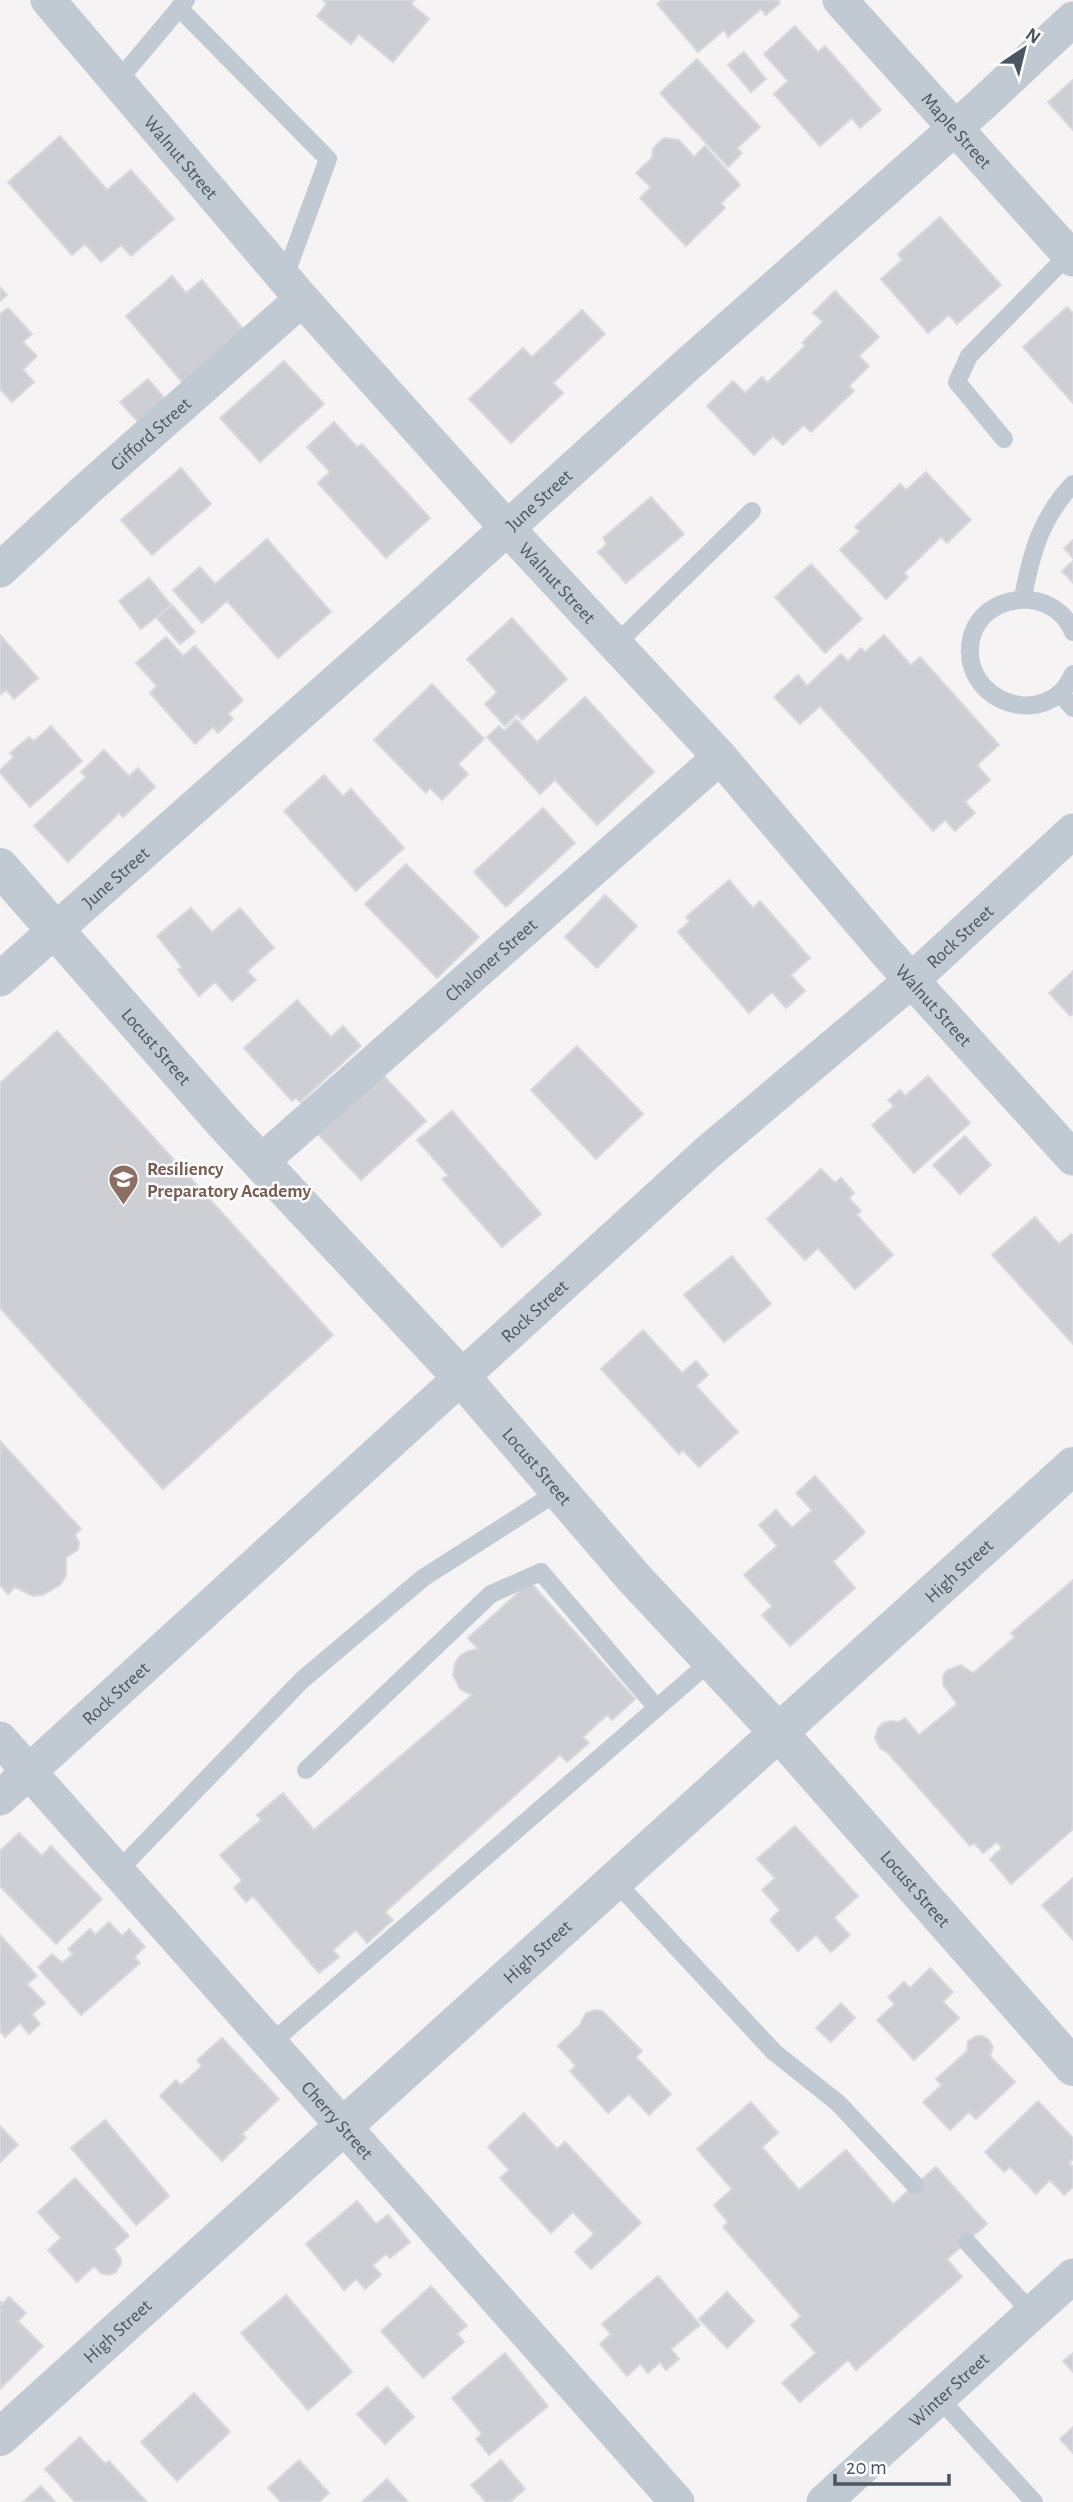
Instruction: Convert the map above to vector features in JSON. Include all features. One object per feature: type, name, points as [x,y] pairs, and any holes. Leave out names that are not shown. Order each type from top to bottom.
[{"type":"street","name":"Walnut Street","points":[[48,0],[293,289],[507,528],[720,757],[912,980],[1073,1158]]},
{"type":"street","name":"Maple Street","points":[[849,3],[955,127],[1068,247]]},
{"type":"street","name":"June Street","points":[[0,979],[1073,19]]},
{"type":"street","name":"Gifford Street","points":[[0,570],[293,289]]},
{"type":"street","name":"Chaloner Street","points":[[261,1163],[720,757]]},
{"type":"street","name":"Rock Street","points":[[0,1798],[708,1152],[912,980],[1073,831]]},
{"type":"street","name":"Locust Street","points":[[0,867],[261,1163],[462,1378],[634,1578],[780,1734],[1073,2067]]},
{"type":"street","name":"High Street","points":[[0,2437],[342,2125],[780,1734],[1073,1465]]},
{"type":"street","name":"Cherry Street","points":[[0,1739],[677,2502]]},
{"type":"street","name":"Winter Street","points":[[824,2502],[1073,2276]]},
{"type":"lane","points":[[117,82],[183,4],[328,159],[293,289]]},
{"type":"lane","points":[[1004,439],[957,382],[969,356],[1068,247]]},
{"type":"lane","points":[[1023,598],[1030,558],[1041,528],[1073,484]]},
{"type":"lane","points":[[616,644],[752,511]]},
{"type":"lane","points":[[1073,632],[1070,624],[1058,611],[1042,601],[1023,598],[1005,601],[989,611],[978,624],[971,639],[970,656],[974,673],[984,687],[996,698],[1012,705],[1037,704],[1060,693],[1073,674]]},
{"type":"lane","points":[[1060,693],[1073,708]]},
{"type":"lane","points":[[117,1872],[302,1680],[423,1578],[559,1491]]},
{"type":"lane","points":[[306,1770],[491,1594],[541,1572],[657,1708]]},
{"type":"lane","points":[[270,2044],[712,1660]]},
{"type":"lane","points":[[615,1881],[774,2052],[838,2103],[915,2185]]},
{"type":"lane","points":[[967,2242],[1032,2314]]},
{"type":"lane","points":[[939,2398],[1034,2502]]},
{"type":"building","points":[[323,0],[414,0],[411,4],[429,19],[393,62],[359,34],[351,44],[317,16],[327,4]]},
{"type":"building","points":[[662,0],[778,0],[780,3],[766,15],[761,9],[728,37],[724,30],[698,52],[657,4]]},
{"type":"building","points":[[795,26],[818,52],[825,46],[881,110],[860,128],[852,118],[820,146],[774,94],[788,81],[764,54]]},
{"type":"building","points":[[744,52],[766,79],[751,92],[728,65]]},
{"type":"building","points":[[697,59],[760,127],[737,148],[742,153],[728,167],[660,93]]},
{"type":"building","points":[[1073,80],[1073,130],[1048,102]]},
{"type":"building","points":[[60,136],[107,190],[131,170],[174,219],[131,256],[121,245],[101,262],[85,244],[72,255],[8,182]]},
{"type":"building","points":[[664,138],[679,140],[694,157],[705,146],[740,185],[721,203],[725,208],[686,246],[640,198],[651,187],[636,173],[652,158],[653,148]]},
{"type":"building","points":[[940,217],[1001,285],[957,324],[949,315],[928,333],[881,279],[902,260],[898,254]]},
{"type":"building","points":[[172,276],[186,293],[202,280],[245,331],[183,383],[126,316]]},
{"type":"building","points":[[0,287],[7,295],[0,301]]},
{"type":"building","points":[[835,291],[879,337],[859,356],[869,366],[849,386],[854,391],[811,432],[804,425],[783,445],[773,436],[754,455],[707,406],[733,381],[745,393],[762,377],[767,383],[805,346],[802,343],[823,322],[813,313]]},
{"type":"building","points":[[1067,307],[1073,313],[1073,403],[1023,347]]},
{"type":"building","points":[[8,308],[32,334],[23,342],[37,356],[23,370],[34,382],[12,402],[0,389],[0,314]]},
{"type":"building","points":[[582,310],[605,334],[553,383],[563,393],[511,443],[469,399],[523,348],[532,357]]},
{"type":"building","points":[[284,361],[324,404],[260,462],[220,418]]},
{"type":"building","points":[[148,379],[167,401],[140,424],[120,402]]},
{"type":"building","points":[[334,422],[357,447],[362,444],[430,518],[386,558],[318,483],[330,472],[307,447]]},
{"type":"building","points":[[181,468],[211,504],[152,555],[121,520]]},
{"type":"building","points":[[926,472],[971,520],[947,543],[941,537],[904,573],[908,577],[886,599],[840,550],[860,531],[855,527],[900,484],[906,490]]},
{"type":"building","points":[[651,497],[684,534],[626,583],[598,552],[607,544],[603,538]]},
{"type":"building","points":[[267,539],[331,612],[278,658],[227,601],[202,623],[173,590],[200,567],[215,584]]},
{"type":"building","points":[[1073,540],[1073,558],[1064,548]]},
{"type":"building","points":[[1073,561],[1073,583],[1062,571]]},
{"type":"building","points":[[811,564],[862,619],[825,653],[775,597]]},
{"type":"building","points":[[149,578],[171,605],[141,629],[119,601]]},
{"type":"building","points":[[172,605],[195,632],[180,644],[157,618]]},
{"type":"building","points":[[512,618],[567,679],[522,720],[517,714],[505,726],[485,704],[497,692],[467,659]]},
{"type":"building","points":[[0,635],[38,678],[14,699],[6,690],[0,695]]},
{"type":"building","points":[[884,635],[911,665],[920,657],[999,745],[977,765],[990,780],[965,802],[975,813],[955,831],[945,820],[933,831],[820,706],[800,724],[774,697],[798,675],[807,686],[841,654],[848,661],[861,648],[865,652]]},
{"type":"building","points":[[166,637],[183,656],[195,646],[243,700],[228,714],[233,719],[218,733],[213,727],[195,744],[150,693],[157,686],[136,663]]},
{"type":"building","points":[[432,684],[484,739],[458,764],[468,774],[442,800],[430,788],[426,793],[374,740]]},
{"type":"building","points":[[585,697],[654,772],[597,825],[555,780],[540,794],[487,737],[499,726],[504,731],[516,719],[537,742]]},
{"type":"building","points":[[51,726],[82,761],[30,807],[0,770],[14,757],[10,753],[29,737],[34,741]]},
{"type":"building","points":[[104,750],[129,776],[138,768],[155,787],[123,817],[119,813],[68,862],[34,826],[86,777],[81,772]]},
{"type":"building","points":[[324,775],[343,796],[351,789],[404,848],[356,891],[284,811]]},
{"type":"building","points":[[543,808],[575,843],[506,907],[474,872]]},
{"type":"building","points":[[406,864],[479,937],[437,978],[365,904]]},
{"type":"building","points":[[729,880],[753,908],[760,901],[810,958],[791,975],[805,991],[786,1008],[772,992],[749,1013],[678,932],[690,921],[686,917]]},
{"type":"building","points":[[605,895],[637,926],[597,968],[565,937]]},
{"type":"building","points":[[191,908],[212,932],[240,908],[274,948],[247,971],[256,980],[232,1001],[215,982],[199,996],[178,970],[182,967],[157,936]]},
{"type":"building","points":[[1073,971],[1073,1014],[1070,1016],[1049,993]]},
{"type":"building","points":[[297,1000],[331,1037],[343,1026],[361,1046],[300,1102],[296,1098],[292,1101],[244,1048]]},
{"type":"building","name":"Resiliency Preparatory Academy","points":[[57,1031],[333,1335],[163,1489],[0,1308],[0,1083]]},
{"type":"building","points":[[577,1046],[643,1114],[596,1159],[531,1090]]},
{"type":"building","points":[[381,1073],[426,1121],[361,1180],[316,1132]]},
{"type":"building","points":[[928,1076],[970,1123],[914,1173],[872,1125],[894,1106],[888,1100],[900,1090],[905,1096]]},
{"type":"building","points":[[452,1111],[541,1214],[502,1247],[442,1179],[448,1175],[417,1140]]},
{"type":"building","points":[[965,1136],[991,1165],[960,1194],[933,1165]]},
{"type":"building","points":[[821,1169],[835,1183],[841,1178],[854,1193],[849,1198],[861,1211],[857,1215],[893,1255],[855,1289],[818,1248],[805,1260],[767,1219]]},
{"type":"building","points":[[1035,1217],[1059,1244],[1071,1234],[1073,1236],[1073,1344],[992,1255]]},
{"type":"building","points":[[732,1256],[771,1304],[724,1342],[684,1295]]},
{"type":"building","points":[[643,1330],[682,1373],[696,1361],[708,1375],[696,1386],[738,1432],[699,1467],[683,1450],[679,1454],[601,1369]]},
{"type":"building","points":[[0,1441],[81,1529],[75,1535],[79,1542],[78,1550],[66,1557],[66,1575],[61,1584],[43,1595],[33,1596],[15,1587],[8,1594],[0,1585]]},
{"type":"building","points":[[815,1476],[865,1532],[833,1562],[855,1588],[790,1646],[762,1615],[772,1606],[744,1575],[777,1546],[759,1525],[776,1510],[792,1528],[812,1510],[796,1493]]},
{"type":"building","points":[[1073,1580],[1073,1829],[1011,1884],[990,1859],[1002,1848],[997,1842],[983,1853],[974,1843],[970,1846],[888,1753],[880,1748],[875,1738],[883,1723],[899,1722],[905,1718],[919,1735],[957,1704],[943,1685],[943,1676],[947,1670],[961,1665],[973,1673],[1015,1637],[1011,1633]]},
{"type":"building","points":[[530,1582],[635,1699],[612,1720],[607,1715],[583,1737],[589,1743],[567,1762],[560,1755],[385,1912],[393,1920],[367,1943],[356,1930],[333,1950],[339,1957],[319,1973],[253,1896],[246,1902],[234,1888],[242,1880],[220,1855],[261,1820],[257,1815],[283,1793],[314,1830],[472,1695],[460,1689],[453,1675],[455,1663],[468,1651],[478,1649],[468,1638]]},
{"type":"building","points":[[795,1826],[858,1896],[834,1918],[850,1935],[831,1952],[816,1935],[798,1951],[770,1920],[780,1910],[762,1890],[775,1878],[757,1859]]},
{"type":"building","points":[[19,1833],[42,1856],[51,1846],[102,1899],[56,1944],[0,1886],[0,1851]]},
{"type":"building","points":[[1073,1878],[1073,1940],[1042,1905]]},
{"type":"building","points":[[109,1922],[122,1936],[129,1929],[145,1947],[134,1957],[140,1963],[81,2015],[38,1967],[52,1954],[62,1963],[73,1954],[68,1949],[90,1929],[95,1935]]},
{"type":"building","points":[[0,1935],[37,1976],[27,1984],[45,2003],[32,2014],[40,2024],[29,2034],[20,2023],[5,2037],[0,2031]]},
{"type":"building","points":[[930,1968],[953,1992],[943,2002],[959,2018],[914,2060],[877,2020],[895,2004],[888,1997],[904,1982],[910,1988]]},
{"type":"building","points":[[841,2003],[855,2018],[831,2042],[816,2028]]},
{"type":"building","points":[[602,2011],[642,2051],[636,2057],[671,2094],[649,2115],[629,2094],[608,2113],[570,2071],[576,2066],[558,2046],[580,2025],[586,2013]]},
{"type":"building","points":[[977,2036],[989,2040],[993,2047],[990,2056],[1015,2082],[976,2119],[969,2112],[950,2130],[923,2102],[942,2085],[936,2079],[967,2051],[968,2041]]},
{"type":"building","points":[[222,2038],[279,2099],[242,2134],[246,2138],[222,2161],[160,2096],[176,2080],[181,2085],[202,2066],[197,2060]]},
{"type":"building","points":[[1038,2101],[1073,2138],[1073,2159],[1069,2163],[1073,2167],[1073,2187],[1064,2195],[1050,2180],[1036,2194],[1010,2167],[1004,2172],[985,2152]]},
{"type":"building","points":[[751,2102],[778,2133],[762,2147],[799,2190],[846,2150],[893,2204],[936,2167],[987,2224],[947,2259],[962,2277],[856,2370],[848,2360],[800,2402],[782,2383],[816,2353],[791,2325],[801,2316],[723,2227],[728,2222],[714,2205],[732,2189],[697,2149]]},
{"type":"building","points":[[524,2113],[557,2149],[565,2142],[641,2223],[591,2269],[575,2252],[594,2234],[573,2212],[551,2233],[500,2178],[509,2170],[488,2147]]},
{"type":"building","points":[[105,2120],[169,2196],[136,2225],[71,2148]]},
{"type":"building","points":[[0,2126],[18,2145],[0,2162]]},
{"type":"building","points":[[75,2178],[129,2236],[114,2249],[121,2259],[115,2273],[101,2273],[94,2266],[77,2282],[48,2250],[61,2238],[38,2212]]},
{"type":"building","points":[[357,2201],[376,2224],[388,2215],[410,2242],[390,2258],[386,2254],[373,2265],[381,2275],[365,2289],[356,2279],[344,2290],[306,2244]]},
{"type":"building","points":[[658,2276],[700,2325],[671,2349],[679,2359],[666,2370],[660,2362],[648,2373],[640,2364],[627,2376],[600,2344],[611,2334],[602,2324]]},
{"type":"building","points":[[431,2286],[467,2326],[457,2334],[464,2342],[423,2378],[381,2331]]},
{"type":"building","points":[[727,2292],[754,2321],[727,2348],[699,2319]]},
{"type":"building","points":[[286,2295],[352,2372],[308,2410],[241,2333]]},
{"type":"building","points":[[9,2297],[26,2313],[18,2321],[43,2346],[0,2389],[0,2301],[2,2304]]},
{"type":"building","points":[[505,2353],[548,2406],[489,2455],[476,2439],[482,2434],[452,2398]]},
{"type":"building","points":[[1073,2353],[1073,2372],[1063,2361]]},
{"type":"building","points":[[387,2387],[414,2417],[385,2444],[357,2414]]},
{"type":"building","points":[[194,2393],[230,2432],[177,2481],[141,2442]]},
{"type":"building","points":[[1073,2427],[1073,2453],[1060,2439]]},
{"type":"building","points":[[80,2437],[105,2464],[109,2461],[147,2502],[75,2502],[45,2469]]},
{"type":"building","points":[[299,2460],[329,2493],[319,2502],[281,2502],[268,2488]]},
{"type":"building","points":[[501,2460],[525,2489],[510,2502],[486,2502],[471,2485]]},
{"type":"building","points":[[387,2479],[408,2502],[362,2502]]},
{"type":"building","points":[[41,2486],[55,2502],[23,2502]]},
{"type":"place","name":"Resiliency Preparatory Academy","points":[[124,1206]]}]
